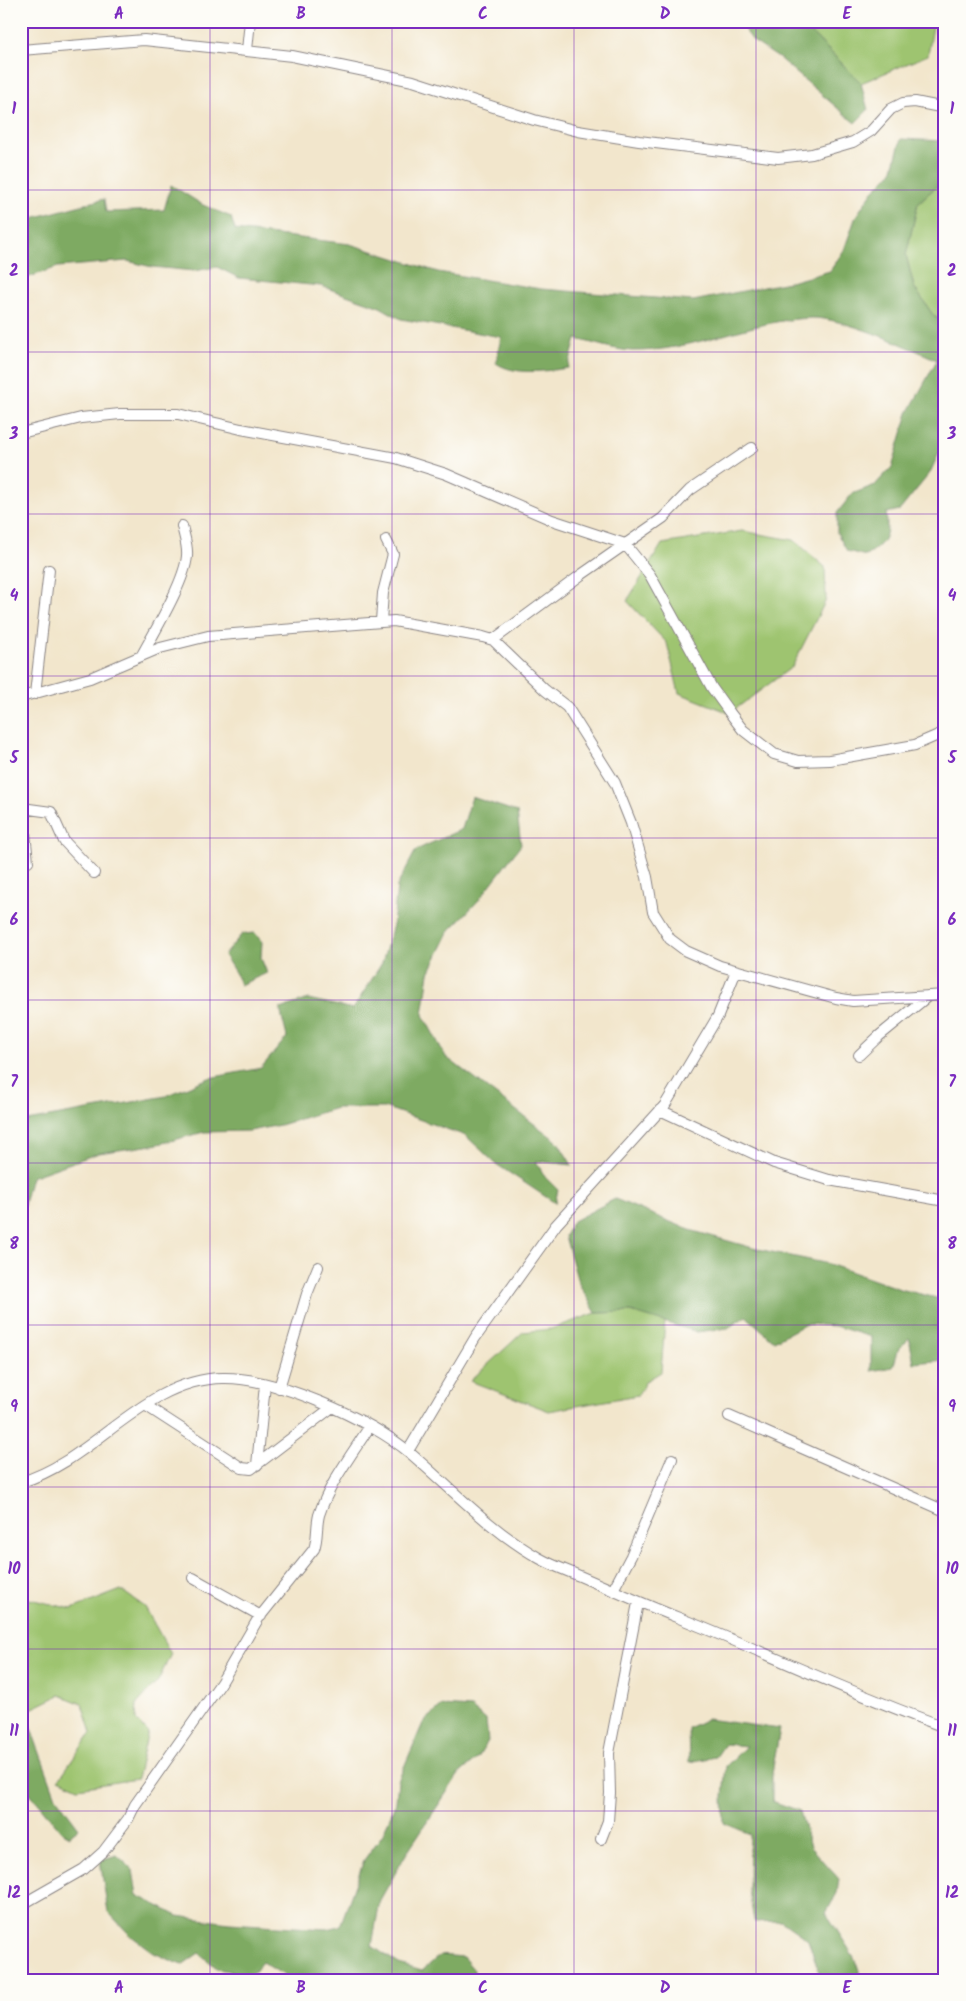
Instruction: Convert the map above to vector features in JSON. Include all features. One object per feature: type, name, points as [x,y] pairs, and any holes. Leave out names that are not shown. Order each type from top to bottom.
[{"type":"street","points":[[247,50],[250,21]]},
{"type":"street","points":[[21,50],[144,40],[318,59],[414,81],[534,120],[578,131],[639,141],[778,158],[812,154],[852,142],[871,131],[887,113],[903,102],[915,102],[945,108]]},
{"type":"street","points":[[21,433],[81,418],[120,414],[168,413],[190,415],[242,429],[314,441],[408,461],[446,474],[552,520],[625,544],[650,576],[712,688],[743,730],[774,754],[798,760],[830,760],[915,745],[945,732]]},
{"type":"street","points":[[493,640],[663,518],[690,490],[752,448]]},
{"type":"street","points":[[142,654],[163,617],[185,565],[187,547],[182,526]]},
{"type":"street","points":[[381,621],[383,593],[393,554],[386,540]]},
{"type":"street","points":[[35,694],[49,570]]},
{"type":"street","points":[[21,697],[90,678],[142,654],[171,644],[208,636],[394,621],[493,640],[545,690],[567,707],[615,782],[631,823],[647,877],[654,912],[670,939],[686,952],[736,971],[809,992],[853,1001],[945,995]]},
{"type":"street","points":[[28,862],[22,805],[50,812],[64,841],[94,874]]},
{"type":"street","points":[[408,1451],[475,1338],[556,1225],[660,1110],[718,1016],[736,971]]},
{"type":"street","points":[[859,1056],[879,1036],[928,996]]},
{"type":"street","points":[[660,1110],[783,1166],[829,1180],[945,1201]]},
{"type":"street","points":[[279,1388],[307,1294],[318,1267]]},
{"type":"street","points":[[21,1482],[53,1470],[145,1405],[165,1393],[190,1382],[222,1378],[246,1380],[279,1388],[331,1408],[370,1426],[408,1451],[464,1501],[532,1553],[638,1603],[679,1618],[898,1711],[945,1726]]},
{"type":"street","points":[[257,1465],[265,1385]]},
{"type":"street","points":[[145,1405],[242,1468],[251,1469],[331,1408]]},
{"type":"street","points":[[729,1416],[945,1511]]},
{"type":"street","points":[[21,1905],[84,1869],[103,1852],[128,1819],[135,1805],[221,1683],[261,1616],[314,1549],[317,1542],[316,1529],[320,1514],[350,1456],[370,1426]]},
{"type":"street","points":[[613,1590],[630,1556],[672,1459]]},
{"type":"street","points":[[193,1578],[261,1616]]},
{"type":"street","points":[[601,1839],[608,1821],[610,1793],[608,1752],[638,1603]]},
{"type":"green space","points":[[738,21],[800,21],[861,83],[868,110],[855,123],[780,59],[753,41]]},
{"type":"green space","points":[[800,21],[934,21],[928,55],[861,83]]},
{"type":"green space","points":[[901,139],[945,141],[945,182],[938,185],[918,203],[906,255],[914,287],[933,315],[945,324],[945,439],[930,473],[900,510],[886,513],[887,528],[885,538],[878,547],[866,556],[847,551],[837,533],[837,513],[852,494],[875,485],[892,467],[908,413],[937,360],[857,327],[824,319],[788,320],[677,347],[632,351],[576,339],[568,368],[531,372],[512,370],[496,363],[501,337],[401,319],[380,307],[321,286],[239,278],[217,267],[194,271],[152,267],[127,261],[58,267],[21,280],[21,221],[104,199],[106,212],[164,210],[171,185],[203,205],[231,217],[235,230],[350,244],[438,272],[541,289],[693,301],[794,281],[830,271],[844,250],[856,216],[873,191],[892,172]]},
{"type":"green space","points":[[945,182],[945,324],[933,315],[914,287],[906,255],[918,203],[938,185]]},
{"type":"green space","points":[[742,531],[794,540],[825,567],[826,600],[792,667],[730,713],[679,693],[667,643],[627,601],[662,544]]},
{"type":"green space","points":[[472,797],[517,812],[521,845],[478,901],[450,930],[429,973],[423,1015],[446,1057],[558,1142],[572,1165],[536,1161],[545,1177],[558,1190],[555,1203],[496,1164],[466,1136],[387,1108],[336,1108],[280,1125],[250,1131],[204,1132],[159,1144],[99,1153],[31,1177],[21,1216],[21,1122],[166,1096],[209,1078],[261,1068],[287,1037],[280,1009],[308,999],[353,1009],[382,963],[393,925],[397,886],[416,850],[462,829]]},
{"type":"green space","points":[[255,933],[262,942],[261,958],[267,973],[240,985],[236,974],[224,955],[242,934]]},
{"type":"green space","points":[[615,1199],[690,1230],[753,1248],[829,1264],[900,1289],[945,1300],[945,1360],[914,1363],[909,1338],[899,1348],[893,1367],[871,1371],[871,1337],[835,1326],[806,1324],[774,1341],[746,1316],[728,1328],[697,1332],[631,1312],[596,1313],[578,1282],[565,1236],[573,1221]]},
{"type":"green space","points":[[631,1312],[665,1321],[661,1372],[646,1381],[638,1395],[549,1411],[470,1381],[523,1332],[551,1329],[596,1313]]},
{"type":"green space","points":[[121,1590],[145,1607],[171,1654],[158,1681],[137,1704],[136,1720],[148,1732],[137,1779],[78,1788],[59,1779],[91,1733],[82,1704],[60,1695],[25,1712],[21,1709],[21,1597],[72,1609]]},
{"type":"green space","points":[[442,1706],[471,1708],[486,1720],[488,1741],[478,1758],[459,1774],[409,1849],[380,1900],[372,1946],[399,1964],[422,1971],[440,1955],[463,1957],[474,1970],[474,1980],[292,1980],[262,1962],[251,1975],[218,1969],[199,1953],[182,1965],[154,1953],[130,1935],[108,1912],[100,1860],[117,1855],[133,1870],[137,1895],[178,1916],[229,1923],[327,1929],[340,1926],[364,1860],[383,1834],[396,1802],[398,1781],[423,1723]]},
{"type":"green space","points":[[21,1709],[25,1712],[56,1797],[79,1828],[69,1836],[62,1832],[24,1786],[21,1778]]},
{"type":"green space","points":[[707,1719],[780,1729],[772,1773],[772,1801],[800,1811],[810,1847],[839,1879],[837,1893],[826,1913],[854,1957],[862,1980],[822,1980],[808,1940],[781,1921],[754,1922],[749,1890],[750,1834],[724,1823],[723,1796],[726,1766],[746,1746],[725,1744],[716,1757],[689,1762],[688,1728]]}]
